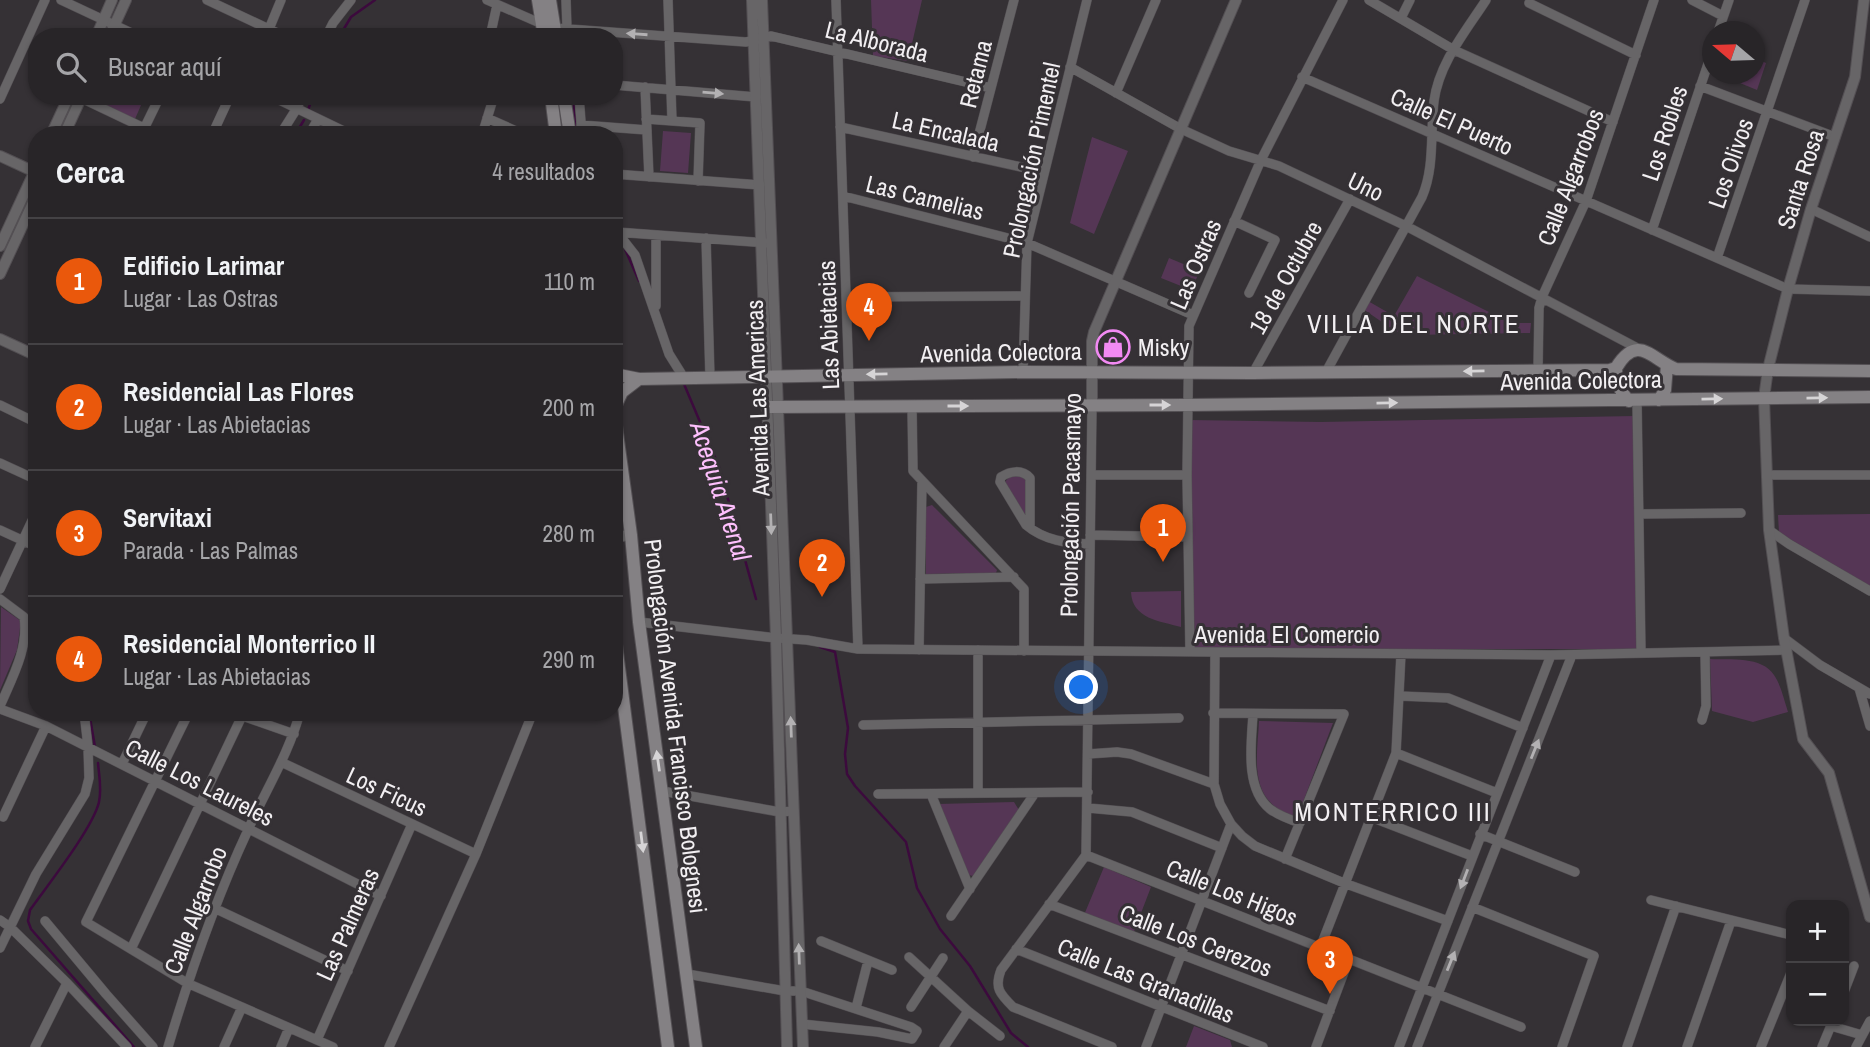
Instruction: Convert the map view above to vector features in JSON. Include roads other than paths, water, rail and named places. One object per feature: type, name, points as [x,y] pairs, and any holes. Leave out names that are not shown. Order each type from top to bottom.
[{"type":"main road","points":[[538,0],[543,28]]},
{"type":"main road","points":[[550,0],[559,28]]},
{"type":"main road","points":[[552,105],[555,126]]},
{"type":"main road","points":[[565,105],[569,126]]},
{"type":"main road","name":"Avenida Colectora","points":[[623,376],[639,379],[1023,372],[1538,370],[1616,368],[1621,359],[1641,350],[1651,352],[1676,369],[1870,371]]},
{"type":"main road","points":[[1659,400],[1665,390],[1667,365]]},
{"type":"main road","points":[[1616,368],[1619,390],[1633,401]]},
{"type":"main road","points":[[623,391],[639,379]]},
{"type":"main road","name":"Avenida Colectora","points":[[773,407],[1870,397]]},
{"type":"main road","name":"Prolongación Avenida Francisco Bolognesi","points":[[623,476],[639,622],[696,1047]]},
{"type":"main road","name":"Prolongación Avenida Francisco Bolognesi","points":[[623,705],[668,1047]]},
{"type":"street","points":[[32,28],[45,0]]},
{"type":"street","points":[[61,0],[121,28]]},
{"type":"street","points":[[100,28],[113,0]]},
{"type":"street","points":[[114,28],[126,0]]},
{"type":"street","points":[[207,0],[268,28]]},
{"type":"street","points":[[270,28],[281,0]]},
{"type":"street","points":[[331,28],[351,0]]},
{"type":"street","points":[[487,0],[539,28]]},
{"type":"street","points":[[561,28],[566,0]]},
{"type":"street","points":[[668,0],[672,121]]},
{"type":"street","name":"Avenida Las Americas","points":[[752,0],[758,39],[772,377],[780,812],[788,1047]]},
{"type":"street","name":"Avenida Las Americas","points":[[762,0],[756,97],[760,185],[767,242]]},
{"type":"street","name":"Las Abietacias","points":[[836,0],[858,649]]},
{"type":"street","name":"Retama","points":[[974,157],[1014,0]]},
{"type":"street","name":"Prolongación Pimentel","points":[[1023,372],[1027,243],[1087,0]]},
{"type":"street","points":[[1116,93],[1156,0]]},
{"type":"street","name":"Prolongación Pacasmayo","points":[[1086,855],[1094,332],[1236,0]]},
{"type":"street","name":"Las Ostras","points":[[1190,652],[1187,336],[1193,315],[1261,160],[1343,0]]},
{"type":"street","points":[[1369,0],[1454,50],[1613,122]]},
{"type":"street","points":[[1401,18],[1410,0]]},
{"type":"street","points":[[1326,372],[1426,187],[1438,84],[1454,50],[1486,0]]},
{"type":"street","name":"Calle Algarrobos","points":[[1538,370],[1539,308],[1542,297],[1586,201],[1654,0]]},
{"type":"street","points":[[1692,0],[1723,16]]},
{"type":"street","points":[[1721,21],[1729,0]]},
{"type":"street","name":"Los Olivos","points":[[1717,258],[1805,0]]},
{"type":"street","points":[[1865,0],[1870,2]]},
{"type":"street","name":"Santa Rosa","points":[[1865,0],[1855,77],[1811,209],[1788,289],[1768,369],[1764,398],[1769,530],[1803,739],[1829,773],[1870,917]]},
{"type":"street","points":[[1529,3],[1636,55]]},
{"type":"street","points":[[492,28],[497,5]]},
{"type":"street","name":"La Alborada","points":[[623,34],[746,43],[771,36],[991,88]]},
{"type":"street","points":[[0,99],[28,37]]},
{"type":"street","name":"Uno","points":[[1070,67],[1181,129],[1229,151],[1279,166],[1406,226],[1641,350]]},
{"type":"street","name":"Calle El Puerto","points":[[1302,77],[1788,289]]},
{"type":"street","name":"Los Robles","points":[[1652,230],[1702,80]]},
{"type":"street","points":[[623,86],[756,97]]},
{"type":"street","points":[[1700,86],[1835,137]]},
{"type":"street","points":[[645,87],[649,177]]},
{"type":"street","points":[[55,126],[65,105]]},
{"type":"street","points":[[68,126],[77,105]]},
{"type":"street","points":[[96,105],[134,126]]},
{"type":"street","points":[[145,126],[156,105]]},
{"type":"street","points":[[216,126],[226,105]]},
{"type":"street","points":[[290,105],[333,126]]},
{"type":"street","points":[[288,126],[301,110],[301,105]]},
{"type":"street","points":[[485,126],[491,105]]},
{"type":"street","points":[[580,105],[582,126]]},
{"type":"street","points":[[487,118],[505,126]]},
{"type":"street","points":[[314,126],[318,119]]},
{"type":"street","points":[[646,119],[700,123],[698,181]]},
{"type":"street","name":"La Encalada","points":[[841,127],[1044,172]]},
{"type":"street","points":[[623,130],[647,130]]},
{"type":"street","points":[[0,156],[28,167]]},
{"type":"street","points":[[623,175],[760,185]]},
{"type":"street","points":[[0,246],[28,187]]},
{"type":"street","name":"Las Camelias","points":[[843,197],[1027,243],[1193,315]]},
{"type":"street","name":"18 de Octubre","points":[[1253,373],[1350,199]]},
{"type":"street","points":[[1811,209],[1870,237]]},
{"type":"street","points":[[0,274],[28,213]]},
{"type":"street","points":[[1234,221],[1275,240],[1249,293]]},
{"type":"street","points":[[623,232],[767,242]]},
{"type":"street","points":[[656,234],[657,316]]},
{"type":"street","points":[[706,238],[710,378]]},
{"type":"street","points":[[623,241],[635,255],[669,354],[684,378]]},
{"type":"street","points":[[1788,289],[1870,291]]},
{"type":"street","points":[[846,297],[1024,296]]},
{"type":"street","points":[[0,339],[28,351]]},
{"type":"street","points":[[1633,401],[1639,514],[1641,653]]},
{"type":"street","points":[[0,405],[28,419]]},
{"type":"street","name":"Avenida Las Americas","points":[[773,407],[788,637],[803,1047]]},
{"type":"street","points":[[912,407],[913,471],[1024,589],[1024,651]]},
{"type":"street","points":[[0,463],[28,476]]},
{"type":"street","points":[[1030,528],[1030,478],[1022,472],[1008,472],[1001,477],[1000,482],[1019,515],[1030,528],[1064,543],[1090,539],[1188,537]]},
{"type":"street","points":[[1091,475],[1187,475]]},
{"type":"street","points":[[1767,475],[1870,475]]},
{"type":"street","points":[[919,650],[922,481]]},
{"type":"street","points":[[1639,514],[1741,513]]},
{"type":"street","points":[[0,589],[28,529]]},
{"type":"street","points":[[0,530],[28,542]]},
{"type":"street","points":[[1769,530],[1870,591]]},
{"type":"street","points":[[623,536],[631,535]]},
{"type":"street","points":[[920,579],[1014,577]]},
{"type":"street","points":[[0,599],[24,617],[26,631],[22,653],[0,708]]},
{"type":"street","name":"Avenida El Comercio","points":[[639,622],[776,638],[788,637],[858,649],[1572,655],[1705,652],[1786,644]]},
{"type":"street","points":[[1786,644],[1870,694]]},
{"type":"street","points":[[978,650],[978,793]]},
{"type":"street","points":[[1215,652],[1214,784],[1230,824],[1255,846],[1448,921]]},
{"type":"street","points":[[1702,720],[1706,706],[1705,652]]},
{"type":"street","points":[[1320,948],[1396,753],[1401,654]]},
{"type":"street","points":[[1399,1047],[1550,655]]},
{"type":"street","points":[[1417,1047],[1572,655]]},
{"type":"street","points":[[1859,688],[1870,726]]},
{"type":"street","points":[[1399,696],[1448,698],[1523,728]]},
{"type":"street","name":"Calle Los Laureles","points":[[0,708],[28,719]]},
{"type":"street","points":[[1213,713],[1344,715],[1285,859]]},
{"type":"street","points":[[1253,715],[1252,777],[1255,787],[1260,798],[1273,812],[1300,824]]},
{"type":"street","points":[[863,725],[1179,718]]},
{"type":"street","name":"Calle Los Laureles","points":[[33,721],[381,896]]},
{"type":"street","points":[[0,948],[36,874],[85,794],[94,750],[86,721]]},
{"type":"street","points":[[121,764],[142,721]]},
{"type":"street","points":[[185,721],[86,922],[187,983],[333,1047]]},
{"type":"street","points":[[131,949],[240,721]]},
{"type":"street","points":[[256,721],[294,734]]},
{"type":"street","name":"Calle Algarrobo","points":[[167,1047],[214,908],[298,721]]},
{"type":"street","points":[[389,1047],[476,854],[529,721]]},
{"type":"street","points":[[3,817],[46,726]]},
{"type":"street","points":[[1396,753],[1497,793]]},
{"type":"street","points":[[1088,754],[1131,754],[1214,784]]},
{"type":"street","name":"Los Ficus","points":[[281,762],[476,854]]},
{"type":"street","points":[[662,790],[780,812],[794,811]]},
{"type":"street","points":[[878,794],[1088,792]]},
{"type":"street","points":[[951,916],[1035,793]]},
{"type":"street","points":[[931,794],[970,889]]},
{"type":"street","points":[[1088,808],[1132,812],[1222,848]]},
{"type":"street","points":[[1371,817],[1472,856]]},
{"type":"street","name":"Las Palmeras","points":[[317,1040],[412,824]]},
{"type":"street","points":[[1146,1047],[1230,824]]},
{"type":"street","points":[[1480,834],[1575,872]]},
{"type":"street","points":[[1086,855],[1000,970],[997,982],[1002,996],[1013,1007],[1112,1047]]},
{"type":"street","name":"Calle Los Higos","points":[[1086,855],[1521,1027]]},
{"type":"street","points":[[1651,900],[1786,934]]},
{"type":"street","name":"Calle Los Cerezos","points":[[1049,904],[1330,1011]]},
{"type":"street","points":[[1627,1047],[1676,906]]},
{"type":"street","points":[[1472,907],[1594,956],[1562,1047]]},
{"type":"street","points":[[214,908],[348,971]]},
{"type":"street","points":[[0,920],[67,983],[118,1043],[127,1047]]},
{"type":"street","points":[[1688,1047],[1731,920]]},
{"type":"street","points":[[45,921],[153,1047]]},
{"type":"street","points":[[821,941],[892,970]]},
{"type":"street","name":"Calle Las Granadillas","points":[[1016,949],[1162,1007],[1238,1043],[1263,1047]]},
{"type":"street","points":[[909,957],[1000,1036]]},
{"type":"street","points":[[911,1007],[943,958]]},
{"type":"street","points":[[1316,1047],[1349,959]]},
{"type":"street","points":[[856,1008],[868,961]]},
{"type":"street","points":[[1849,980],[1854,967]]},
{"type":"street","points":[[687,974],[785,991],[801,991],[916,1029],[912,1040],[878,1032],[802,1024]]},
{"type":"street","points":[[35,1047],[67,983]]},
{"type":"street","points":[[1761,1047],[1786,986]]},
{"type":"street","points":[[224,1047],[242,1007]]},
{"type":"street","points":[[944,1047],[968,1011]]},
{"type":"street","points":[[1856,1047],[1870,1021]]},
{"type":"street","points":[[1822,1047],[1831,1026]]},
{"type":"street","points":[[1840,1026],[1862,1035]]},
{"type":"street","points":[[281,1047],[289,1028]]},
{"type":"waterway","points":[[344,28],[351,17],[375,0]]},
{"type":"waterway","points":[[308,110],[310,105]]},
{"type":"waterway","name":"Acequia Arenal","points":[[574,105],[575,126]]},
{"type":"waterway","points":[[300,126],[304,120]]},
{"type":"waterway","name":"Acequia Arenal","points":[[625,249],[639,281]]},
{"type":"waterway","name":"Acequia Arenal","points":[[684,384],[719,467],[756,599]]},
{"type":"waterway","name":"Acequia Arenal","points":[[820,647],[835,652],[848,728],[845,754],[847,774],[906,842],[917,888],[940,929],[970,966],[1011,1033],[1028,1047]]},
{"type":"waterway","points":[[91,721],[95,747]]},
{"type":"waterway","points":[[98,763],[100,792],[95,813],[79,841],[30,910],[28,921],[31,929],[134,1047]]},
{"type":"place","name":"Residencial Monterrico II","points":[[869,341]]},
{"type":"place","name":"Misky","points":[[1113,347]]},
{"type":"place","name":"Edificio Larimar","points":[[1163,562]]},
{"type":"place","name":"Residencial Las Flores","points":[[822,597]]},
{"type":"place","name":"Servitaxi","points":[[1330,994]]},
{"type":"district","name":"VILLA DEL NORTE","points":[[1414,323]]},
{"type":"district","name":"MONTERRICO III","points":[[1393,811]]}]
